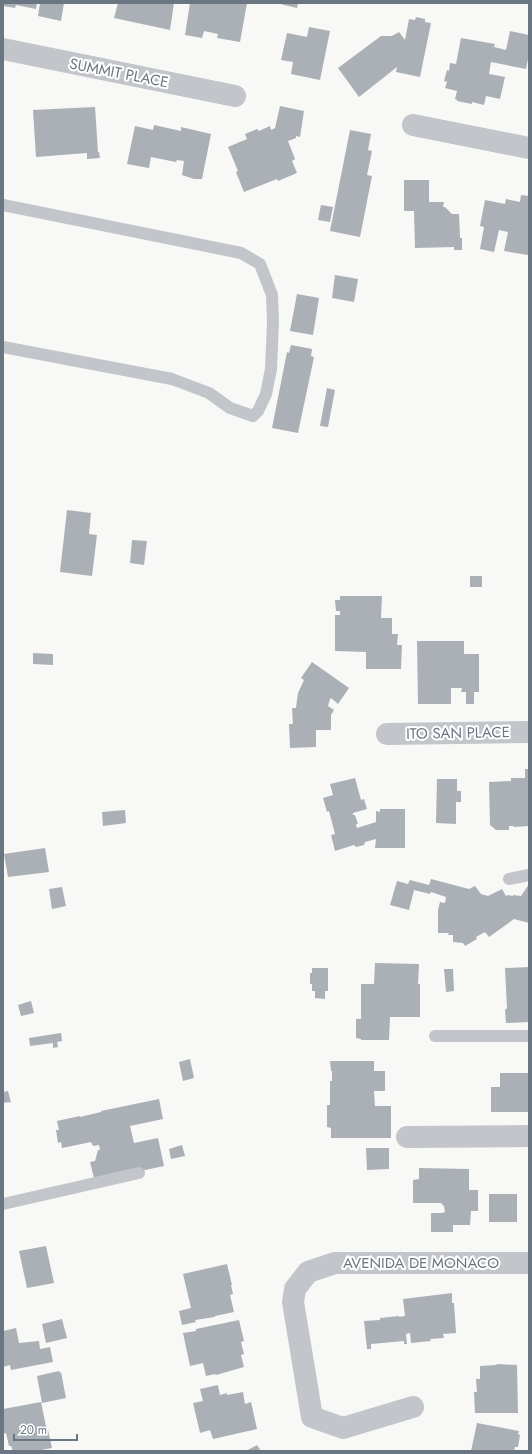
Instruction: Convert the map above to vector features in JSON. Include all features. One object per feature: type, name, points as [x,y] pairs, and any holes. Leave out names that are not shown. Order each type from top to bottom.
[{"type":"street","name":"SUMMIT PLACE","points":[[3,49],[235,96]]},
{"type":"street","points":[[413,125],[529,148]]},
{"type":"street","name":"ITO SAN PLACE","points":[[387,734],[529,732]]},
{"type":"street","points":[[407,1137],[529,1136]]},
{"type":"street","name":"AVENIDA DE MONACO","points":[[413,1407],[343,1428],[312,1417],[293,1302],[295,1289],[308,1272],[335,1263],[529,1263]]},
{"type":"lane","points":[[3,205],[241,253],[260,264],[272,295],[273,322],[271,369],[266,394],[258,411],[253,416],[230,408],[209,393],[172,379],[3,347]]},
{"type":"lane","points":[[510,879],[529,875]]},
{"type":"lane","points":[[435,1036],[529,1036]]},
{"type":"lane","points":[[3,1204],[139,1173]]},
{"type":"building","points":[[3,3],[37,3],[36,9],[16,5],[15,8],[3,6]]},
{"type":"building","points":[[40,3],[64,3],[61,21],[38,16]]},
{"type":"building","points":[[118,3],[174,3],[170,30],[114,18]]},
{"type":"building","points":[[190,3],[247,3],[240,42],[217,38],[218,34],[204,31],[202,38],[185,35]]},
{"type":"building","points":[[276,3],[298,3],[297,8]]},
{"type":"building","points":[[416,17],[425,19],[425,22],[431,23],[420,77],[396,72],[397,67],[359,97],[338,68],[381,36],[392,36],[399,32],[405,40],[409,19],[415,20]]},
{"type":"building","points":[[309,27],[330,31],[320,80],[291,74],[293,62],[281,60],[287,33],[307,37]]},
{"type":"building","points":[[510,31],[529,35],[529,54],[526,69],[491,62],[489,74],[505,77],[500,99],[486,96],[484,105],[472,102],[472,104],[457,101],[455,99],[457,91],[445,88],[447,82],[444,81],[447,70],[449,71],[450,63],[456,64],[461,38],[495,44],[494,47],[506,50]]},
{"type":"building","points":[[280,106],[304,111],[300,137],[296,136],[296,138],[288,141],[295,159],[292,161],[297,173],[244,192],[236,172],[238,171],[228,147],[247,139],[245,134],[257,129],[259,131],[270,126],[271,130],[275,128]]},
{"type":"building","points":[[95,107],[98,152],[100,158],[87,159],[87,153],[36,157],[33,110]]},
{"type":"building","points":[[154,125],[181,131],[181,127],[211,134],[202,179],[194,179],[182,175],[184,161],[177,160],[176,162],[151,157],[149,168],[127,164],[135,126],[153,130]]},
{"type":"building","points":[[350,130],[371,134],[368,150],[372,151],[367,175],[372,176],[360,237],[330,231]]},
{"type":"building","points":[[404,180],[429,180],[429,202],[444,202],[443,207],[445,207],[452,214],[459,214],[462,250],[454,250],[454,247],[415,248],[414,211],[404,211]]},
{"type":"building","points":[[521,195],[529,196],[528,255],[504,251],[508,232],[499,230],[494,252],[480,249],[484,227],[480,226],[485,200],[505,204],[506,199],[520,202]]},
{"type":"building","points":[[321,205],[333,207],[330,222],[318,220]]},
{"type":"building","points":[[335,275],[358,279],[354,302],[332,298]]},
{"type":"building","points":[[297,294],[319,298],[313,335],[290,331]]},
{"type":"building","points":[[291,345],[312,349],[311,356],[314,357],[298,433],[272,428],[287,352],[289,353]]},
{"type":"building","points":[[327,388],[335,390],[328,427],[320,426]]},
{"type":"building","points":[[67,510],[91,513],[89,534],[97,535],[92,576],[60,572]]},
{"type":"building","points":[[132,540],[147,541],[144,565],[130,563]]},
{"type":"building","points":[[470,576],[482,576],[482,587],[470,587]]},
{"type":"building","points":[[340,596],[382,596],[381,618],[392,618],[392,634],[398,634],[397,645],[402,645],[401,669],[366,669],[366,652],[335,651],[335,615],[340,615],[340,611],[336,611],[335,600],[340,600]]},
{"type":"building","points":[[417,641],[464,641],[464,654],[479,654],[479,692],[474,692],[474,704],[466,704],[466,692],[461,692],[462,688],[451,688],[451,704],[418,704]]},
{"type":"building","points":[[33,653],[53,654],[53,665],[33,664]]},
{"type":"building","points":[[312,662],[349,688],[338,704],[331,698],[330,699],[328,706],[334,710],[331,715],[331,730],[316,730],[316,747],[290,748],[289,724],[293,724],[292,708],[296,708],[298,693],[304,680],[301,678]]},
{"type":"building","points":[[525,769],[529,769],[529,826],[509,826],[509,830],[496,830],[490,825],[489,782],[511,781],[511,778],[525,778]]},
{"type":"building","points":[[355,778],[361,800],[364,799],[367,809],[353,813],[358,824],[356,824],[357,828],[376,822],[376,811],[380,812],[380,809],[405,809],[405,848],[375,848],[376,839],[365,842],[364,845],[356,847],[354,845],[335,851],[331,835],[335,834],[329,811],[327,812],[323,798],[333,795],[330,784]]},
{"type":"building","points":[[437,779],[457,779],[457,791],[461,791],[461,802],[456,802],[456,824],[436,823]]},
{"type":"building","points":[[125,810],[126,823],[103,826],[102,812]]},
{"type":"building","points":[[45,848],[49,872],[8,877],[4,854]]},
{"type":"building","points":[[431,879],[469,889],[475,886],[481,894],[488,896],[502,889],[506,896],[521,896],[529,884],[529,923],[514,919],[489,937],[485,932],[465,946],[463,943],[453,942],[453,935],[448,935],[449,933],[438,933],[438,910],[440,902],[445,903],[446,897],[431,892],[430,894],[414,890],[409,910],[390,905],[397,881],[408,884],[410,880],[429,885]]},
{"type":"building","points":[[62,887],[66,906],[52,909],[49,889]]},
{"type":"building","points":[[375,963],[419,964],[418,984],[420,984],[420,1017],[390,1017],[389,1040],[361,1040],[356,1038],[356,1019],[361,1019],[361,984],[374,984]]},
{"type":"building","points":[[529,967],[529,1022],[506,1023],[505,1010],[507,1008],[505,968]]},
{"type":"building","points":[[312,968],[328,968],[328,991],[325,991],[325,999],[315,998],[315,991],[312,991],[312,984],[310,984],[310,973],[312,973]]},
{"type":"building","points":[[444,969],[453,969],[454,991],[446,992]]},
{"type":"building","points":[[31,1001],[34,1013],[21,1016],[18,1005]]},
{"type":"building","points":[[61,1033],[62,1041],[57,1042],[58,1047],[53,1048],[53,1043],[30,1046],[29,1038]]},
{"type":"building","points":[[190,1059],[194,1078],[183,1081],[179,1062]]},
{"type":"building","points":[[330,1061],[374,1061],[374,1071],[385,1071],[385,1091],[374,1091],[375,1106],[391,1106],[391,1138],[331,1138],[331,1128],[327,1127],[327,1105],[330,1105],[330,1081],[332,1081]]},
{"type":"building","points":[[500,1073],[529,1073],[529,1112],[491,1112],[491,1087],[500,1087]]},
{"type":"building","points":[[8,1091],[11,1102],[3,1103],[3,1092]]},
{"type":"building","points":[[159,1099],[163,1119],[130,1126],[134,1143],[158,1138],[164,1166],[131,1173],[94,1178],[90,1162],[95,1161],[98,1150],[100,1150],[99,1145],[93,1146],[91,1142],[62,1148],[61,1142],[58,1143],[56,1130],[59,1130],[57,1121]]},
{"type":"building","points":[[182,1145],[185,1156],[171,1159],[169,1149]]},
{"type":"building","points":[[366,1148],[389,1148],[389,1169],[367,1170]]},
{"type":"building","points":[[419,1168],[469,1169],[469,1190],[478,1190],[478,1211],[471,1211],[470,1225],[453,1225],[453,1232],[431,1232],[431,1213],[445,1212],[444,1206],[441,1203],[413,1203],[413,1180],[419,1179]]},
{"type":"building","points":[[489,1194],[517,1194],[517,1222],[489,1222]]},
{"type":"building","points":[[46,1246],[54,1283],[27,1288],[19,1251]]},
{"type":"building","points":[[227,1264],[232,1285],[233,1294],[230,1295],[234,1312],[195,1320],[196,1322],[182,1325],[179,1311],[191,1308],[183,1274]]},
{"type":"building","points":[[452,1293],[456,1333],[443,1334],[444,1338],[430,1339],[431,1341],[411,1343],[410,1333],[406,1334],[407,1344],[404,1344],[404,1341],[371,1344],[371,1349],[367,1349],[364,1321],[405,1316],[403,1299]]},
{"type":"building","points":[[62,1319],[67,1338],[46,1343],[42,1324]]},
{"type":"building","points":[[239,1320],[244,1341],[241,1342],[244,1354],[241,1355],[244,1367],[216,1375],[206,1376],[203,1363],[190,1366],[183,1333]]},
{"type":"building","points":[[16,1328],[19,1343],[39,1341],[40,1349],[50,1347],[53,1362],[11,1370],[10,1365],[3,1367],[3,1331]]},
{"type":"building","points":[[497,1364],[517,1365],[518,1413],[475,1413],[474,1392],[477,1392],[476,1379],[480,1379],[480,1366]]},
{"type":"building","points":[[59,1371],[60,1373],[61,1372],[66,1398],[42,1403],[37,1376]]},
{"type":"building","points":[[218,1385],[220,1395],[243,1392],[245,1404],[251,1402],[257,1429],[213,1439],[210,1430],[200,1433],[193,1403],[203,1401],[200,1389]]},
{"type":"building","points":[[41,1402],[52,1448],[36,1451],[13,1451],[11,1446],[9,1446],[6,1433],[3,1434],[3,1409]]},
{"type":"building","points":[[477,1423],[519,1431],[518,1434],[520,1435],[518,1447],[515,1447],[514,1451],[471,1451]]},
{"type":"building","points":[[257,1445],[261,1451],[246,1451]]}]
